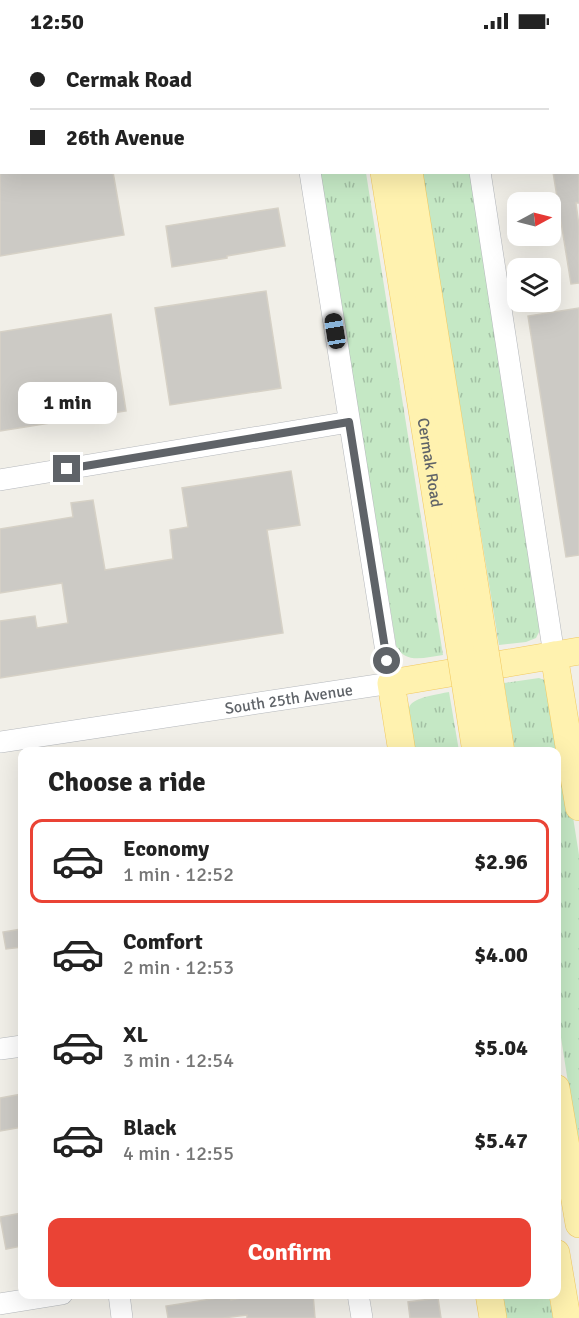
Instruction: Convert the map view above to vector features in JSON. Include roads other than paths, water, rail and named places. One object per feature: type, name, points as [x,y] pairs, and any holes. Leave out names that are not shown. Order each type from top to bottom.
[{"type":"main road","name":"Cermak Road","points":[[384,174],[460,570],[500,747]]},
{"type":"main road","name":"Cermak Road","points":[[409,174],[460,570],[476,747]]},
{"type":"main road","name":"South 25th Avenue","points":[[391,683],[567,653]]},
{"type":"main road","points":[[567,653],[579,807]]},
{"type":"main road","points":[[391,683],[401,747]]},
{"type":"main road","points":[[561,1118],[579,1224]]},
{"type":"main road","points":[[561,1283],[567,1318]]},
{"type":"main road","points":[[490,1299],[493,1318]]},
{"type":"street","points":[[310,174],[391,683]]},
{"type":"street","points":[[480,174],[567,653]]},
{"type":"street","points":[[0,480],[349,422]]},
{"type":"street","name":"South 25th Avenue","points":[[0,742],[391,683]]},
{"type":"street","points":[[0,1049],[18,1047]]},
{"type":"street","points":[[0,1304],[31,1299]]},
{"type":"street","points":[[119,1299],[122,1318]]},
{"type":"street","points":[[359,1299],[362,1318]]}]
